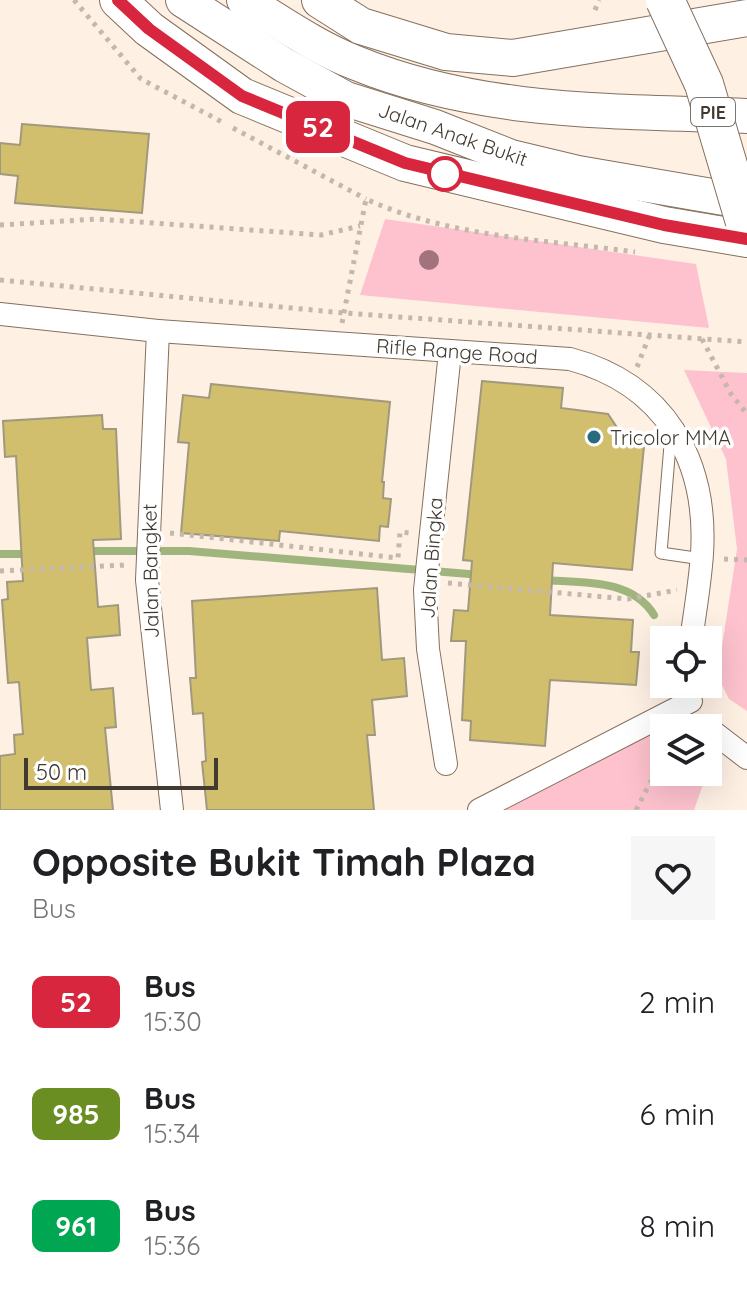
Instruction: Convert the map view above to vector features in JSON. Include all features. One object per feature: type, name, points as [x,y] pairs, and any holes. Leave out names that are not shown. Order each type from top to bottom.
[{"type":"highway","name":"Jalan Anak Bukit","points":[[118,0],[149,29],[242,96],[405,163],[664,225],[747,239]]},
{"type":"highway","points":[[320,0],[361,26],[432,48],[513,58],[747,18]]},
{"type":"highway","name":"PIE","points":[[665,0],[704,84],[747,229]]},
{"type":"main road","name":"Jalan Anak Bukit","points":[[183,0],[284,65],[346,99],[435,127],[511,157],[578,173],[747,202]]},
{"type":"main road","name":"Jalan Anak Bukit","points":[[244,0],[355,63],[438,90],[583,112],[747,116]]},
{"type":"street","name":"Rifle Range Road","points":[[0,314],[158,331],[570,359],[602,368],[631,383],[662,415],[675,451],[699,494],[702,559],[693,626]]},
{"type":"street","name":"Jalan Bangket","points":[[158,331],[148,535],[140,573],[172,810]]},
{"type":"street","name":"Jalan Bingka","points":[[446,764],[428,649],[425,590],[450,352]]},
{"type":"street","points":[[479,810],[681,698]]},
{"type":"street","points":[[722,739],[747,758]]},
{"type":"lane","points":[[675,451],[661,553],[702,559]]},
{"type":"path","points":[[595,10],[599,0]]},
{"type":"path","points":[[344,313],[366,199],[396,213],[441,224],[648,254]]},
{"type":"path","points":[[0,225],[97,219],[321,235],[360,226]]},
{"type":"path","points":[[0,280],[344,313],[747,342]]},
{"type":"path","points":[[631,383],[650,334]]},
{"type":"path","points":[[702,338],[731,394],[747,414]]},
{"type":"path","points":[[148,535],[398,558],[400,532],[430,543]]},
{"type":"path","points":[[0,571],[140,573]]},
{"type":"path","points":[[425,590],[445,583],[628,599],[651,595]]},
{"type":"path","points":[[636,810],[650,783]]},
{"type":"shaded area","points":[[385,219],[696,264],[709,328],[360,295]]},
{"type":"shaded area","points":[[684,370],[747,373],[747,711],[729,699],[722,685],[722,646],[737,549],[726,459]]},
{"type":"shaded area","points":[[650,725],[650,786],[702,786],[694,810],[487,810]]},
{"type":"building","points":[[22,124],[149,134],[142,213],[15,203],[18,176],[0,174],[0,143],[20,145]]},
{"type":"building","points":[[482,381],[563,388],[561,408],[608,414],[622,435],[645,436],[632,570],[553,563],[550,615],[633,620],[631,652],[639,652],[636,685],[550,680],[545,746],[470,740],[471,721],[462,720],[466,641],[451,641],[454,610],[468,611],[472,561],[463,560]]},
{"type":"building","points":[[211,384],[390,402],[382,482],[383,498],[391,499],[388,527],[380,526],[379,541],[280,531],[279,541],[181,533],[189,443],[178,442],[183,395],[209,398]]},
{"type":"building","points":[[102,415],[103,429],[116,429],[121,539],[93,540],[98,607],[118,605],[120,635],[87,638],[91,690],[113,688],[116,727],[105,728],[113,810],[0,810],[0,756],[15,754],[14,735],[23,734],[19,682],[8,683],[2,600],[8,599],[7,582],[23,581],[16,456],[5,457],[3,421]]},
{"type":"building","points":[[377,588],[382,660],[404,658],[407,696],[372,700],[375,735],[367,735],[374,810],[207,810],[202,762],[206,761],[203,713],[193,714],[190,678],[196,678],[192,601]]},
{"type":"waterway","points":[[84,551],[189,551],[481,575]]},
{"type":"waterway","points":[[0,554],[30,554]]},
{"type":"waterway","points":[[542,580],[619,588],[644,603],[654,615]]},
{"type":"bus line","name":"52","points":[[118,0],[149,29],[242,96],[405,163],[664,225],[747,239]]},
{"type":"place","name":"Tricolor MMA","points":[[594,437]]}]
